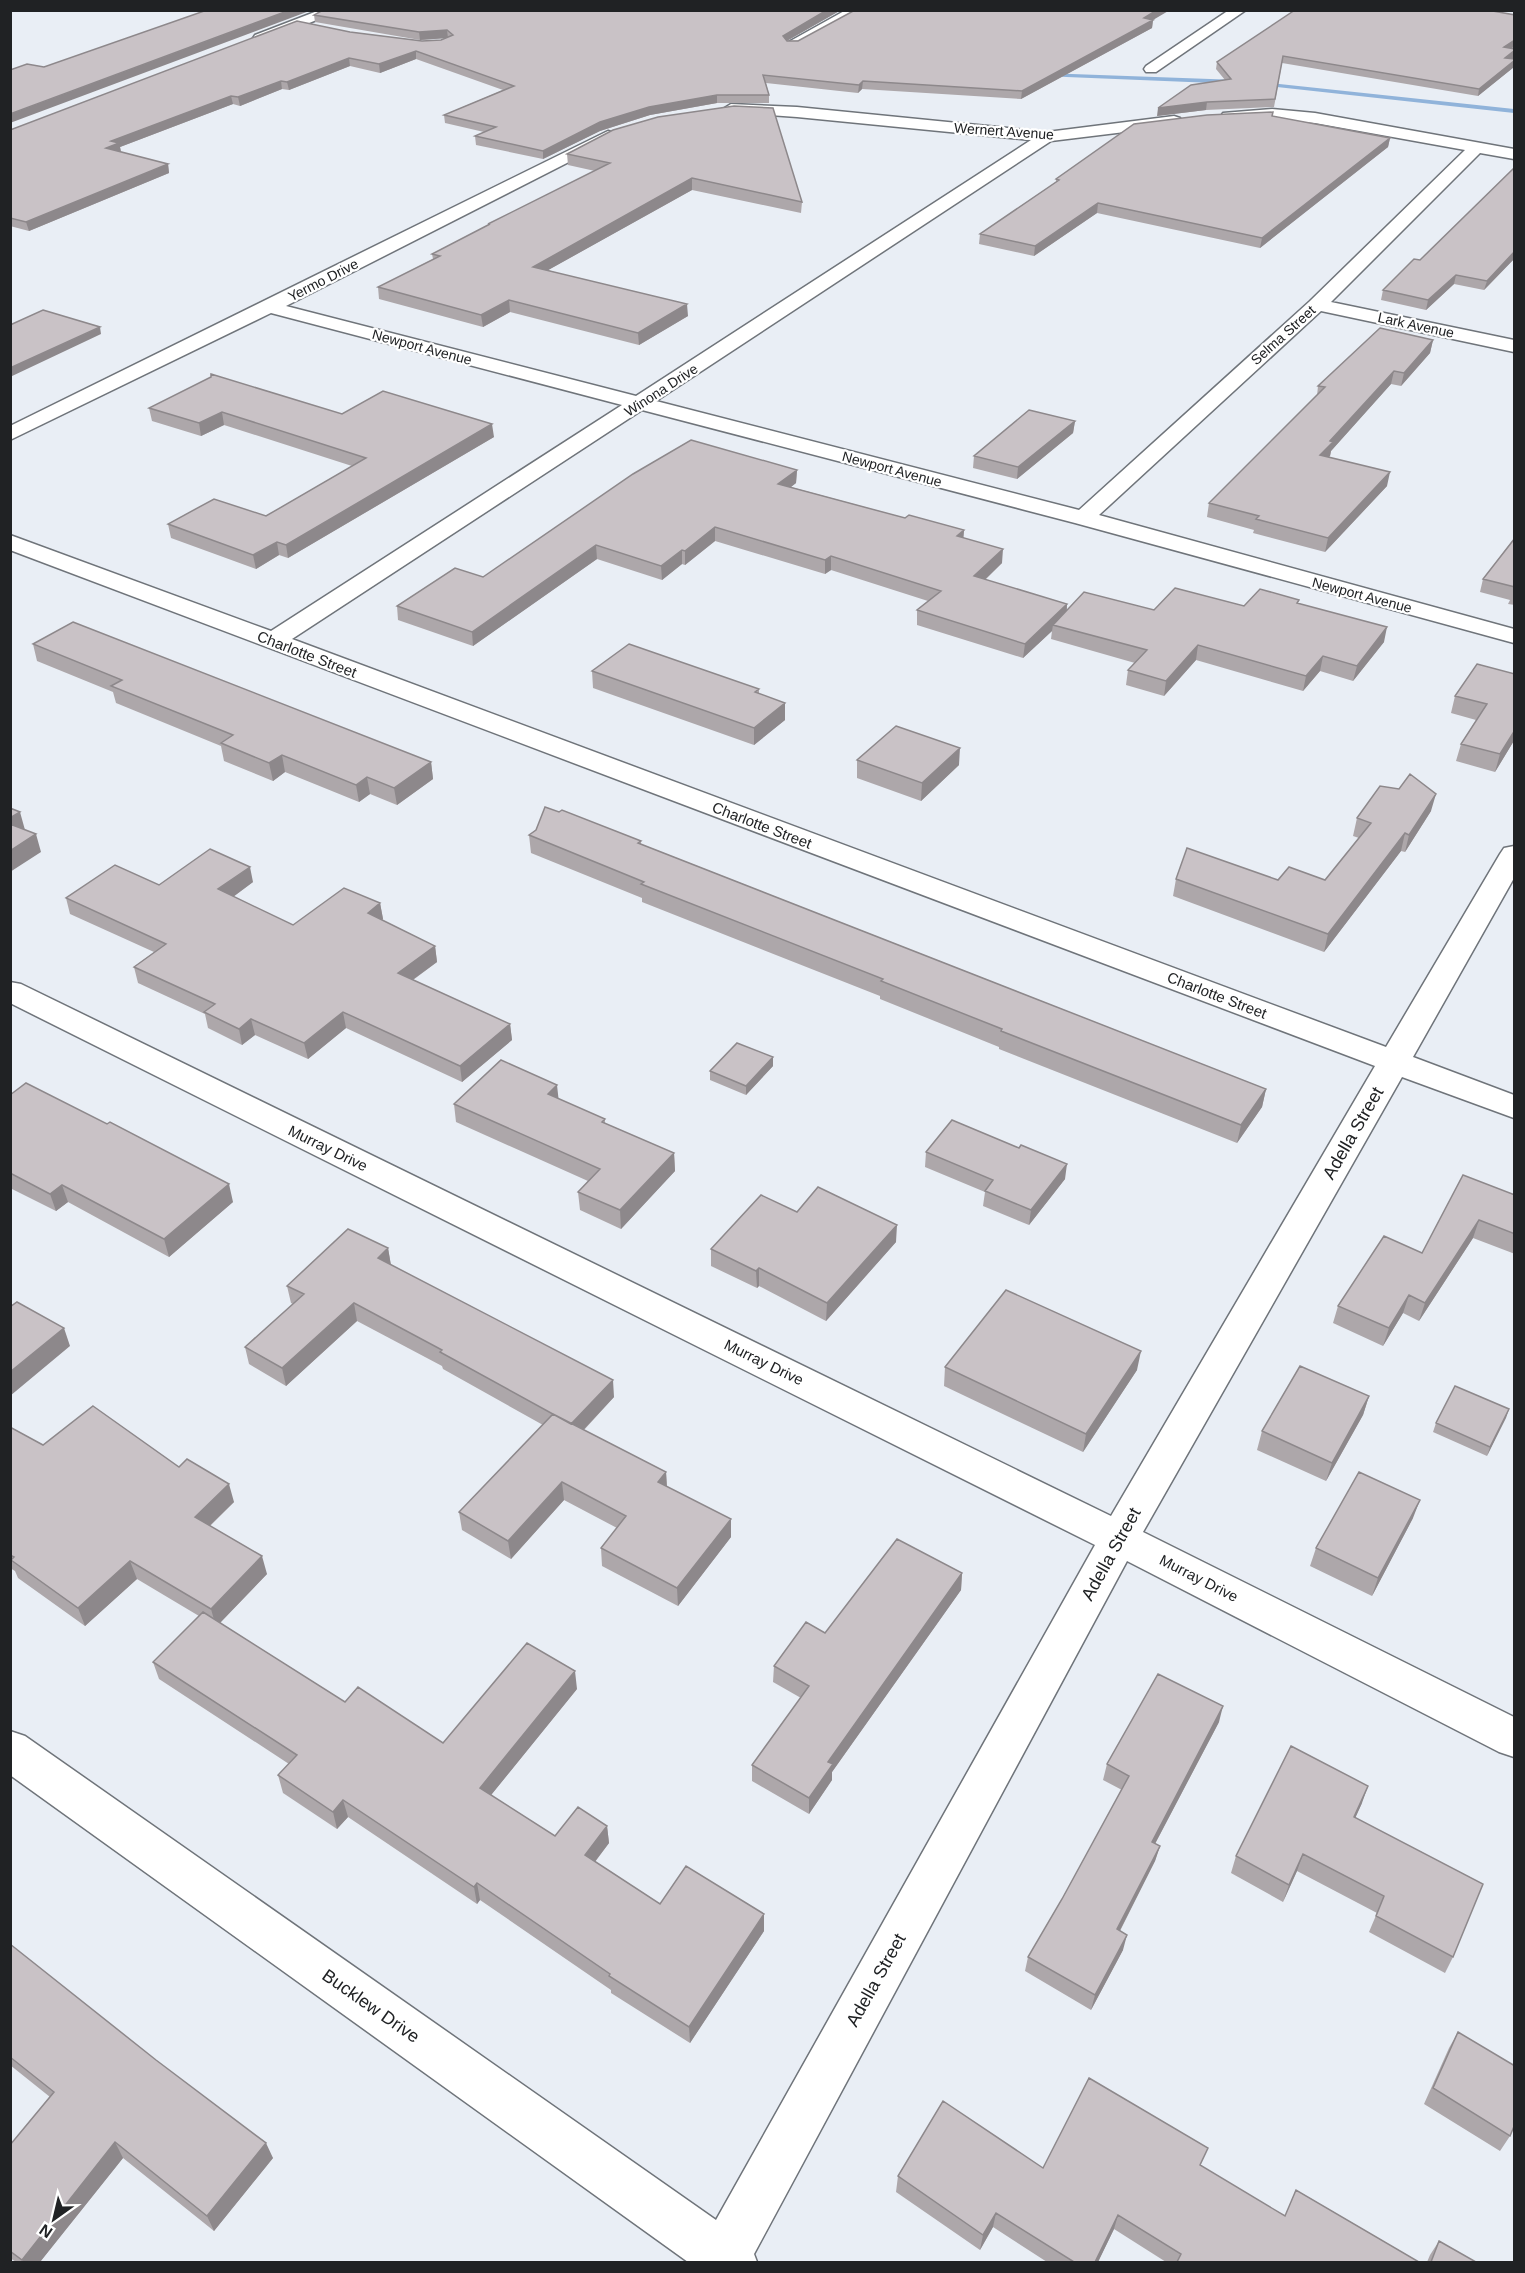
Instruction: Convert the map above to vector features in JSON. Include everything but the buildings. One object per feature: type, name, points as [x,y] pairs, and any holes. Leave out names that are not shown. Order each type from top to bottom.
[{"type":"street","points":[[243,45],[334,10]]},
{"type":"street","points":[[792,44],[858,10]]},
{"type":"street","points":[[1151,69],[1239,10]]},
{"type":"street","name":"Wernert Avenue","points":[[712,111],[734,109],[797,112],[1047,137],[1195,119]]},
{"type":"street","points":[[1216,117],[1246,114],[1315,118],[1515,154]]},
{"type":"street","name":"Yermo Drive","points":[[10,434],[626,129]]},
{"type":"street","name":"Winona Drive","points":[[273,641],[1047,137]]},
{"type":"street","name":"Selma Street","points":[[1083,518],[1317,304],[1477,147]]},
{"type":"street","name":"Lark Avenue","points":[[1317,304],[1515,346]]},
{"type":"street","name":"Newport Avenue","points":[[269,307],[1083,518],[1515,636]]},
{"type":"street","name":"Charlotte Street","points":[[10,542],[1515,1107]]},
{"type":"street","name":"Adella Street","points":[[725,2261],[1119,1538],[1515,854]]},
{"type":"street","name":"Murray Drive","points":[[10,991],[1119,1538],[1515,1738]]},
{"type":"street","name":"Bucklew Drive","points":[[10,1750],[725,2261]]},
{"type":"waterway","points":[[1044,75],[1238,82]]},
{"type":"waterway","points":[[1260,84],[1514,111]]}]
